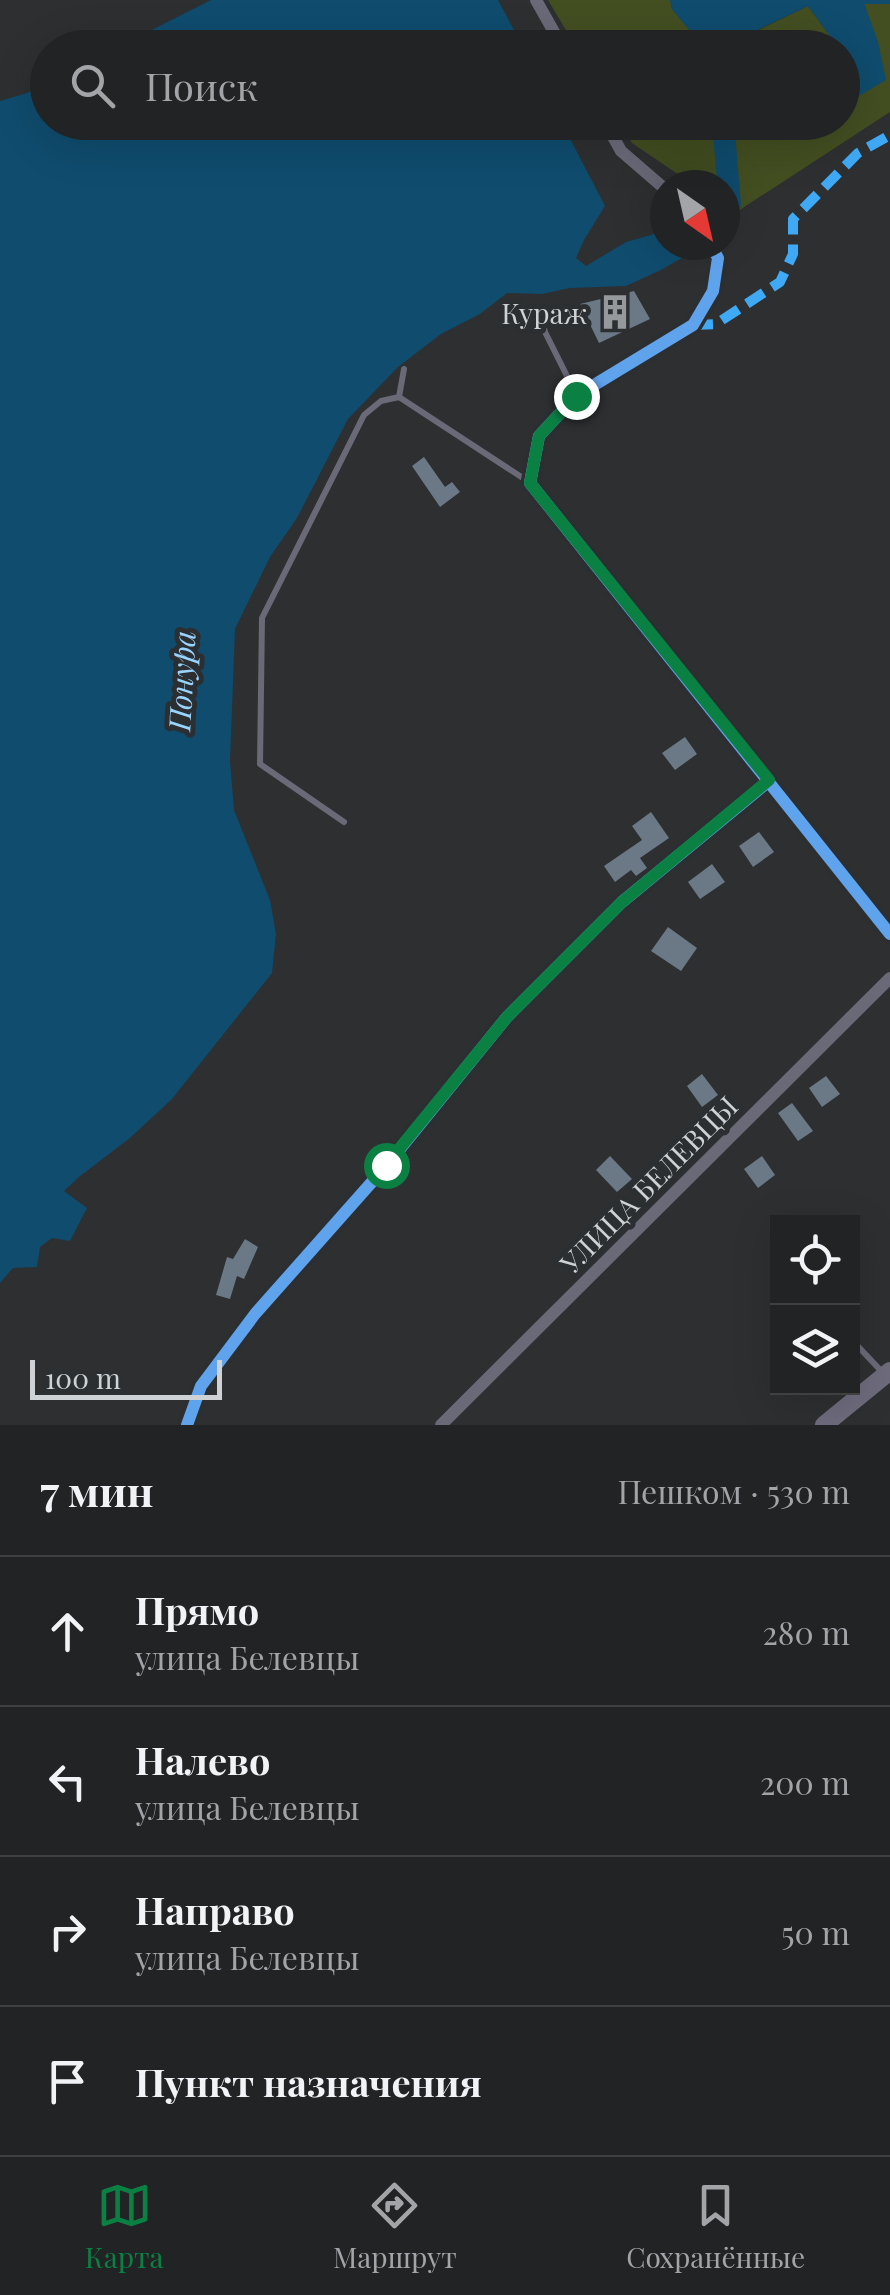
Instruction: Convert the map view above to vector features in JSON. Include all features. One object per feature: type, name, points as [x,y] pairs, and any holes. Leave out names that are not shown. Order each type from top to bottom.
[{"type":"main road","points":[[824,1425],[888,1373]]},
{"type":"street","points":[[536,0],[553,30]]},
{"type":"street","points":[[615,140],[621,151],[650,177]]},
{"type":"street","points":[[718,260],[713,291],[692,325],[576,396],[539,436],[530,483],[890,934]]},
{"type":"street","points":[[187,1425],[202,1386],[255,1314],[386,1165],[507,1017],[622,902],[769,780]]},
{"type":"street","name":"УЛИЦА БЕЛЕВЦЫ","points":[[441,1425],[890,978]]},
{"type":"lane","points":[[538,310],[576,396]]},
{"type":"lane","points":[[399,397],[404,368]]},
{"type":"lane","points":[[344,822],[260,764],[262,618],[364,415],[382,401],[399,397],[530,483]]},
{"type":"lane","points":[[860,1347],[888,1373]]},
{"type":"green space","points":[[548,0],[670,0],[672,9],[690,30],[566,30]]},
{"type":"green space","points":[[863,0],[890,0],[890,112],[860,132]]},
{"type":"green space","points":[[808,6],[826,30],[758,30]]},
{"type":"green space","points":[[630,140],[847,140],[740,210],[740,170],[672,170]]},
{"type":"water","points":[[211,0],[498,0],[514,30],[152,30]]},
{"type":"water","points":[[670,0],[863,0],[886,80],[860,95],[860,30],[826,30],[808,6],[757,30],[689,30],[672,9]]},
{"type":"water","points":[[30,92],[30,140],[571,140],[605,206],[576,258],[586,266],[626,242],[650,235],[650,260],[678,260],[626,286],[570,288],[542,294],[507,293],[480,314],[441,334],[398,367],[348,419],[297,518],[270,557],[235,629],[230,761],[234,810],[270,900],[276,934],[272,973],[172,1099],[64,1191],[87,1208],[70,1241],[52,1238],[40,1247],[37,1267],[13,1268],[0,1283],[0,101]]},
{"type":"building","name":"Кураж","points":[[634,291],[650,319],[599,343],[580,304]]},
{"type":"building","points":[[424,457],[445,487],[452,482],[460,492],[440,507],[412,466]]},
{"type":"building","points":[[685,737],[697,754],[675,770],[662,753]]},
{"type":"building","points":[[651,812],[669,838],[640,858],[647,868],[636,876],[631,870],[615,882],[604,866],[642,840],[632,826]]},
{"type":"building","points":[[759,832],[774,852],[753,867],[739,846]]},
{"type":"building","points":[[712,864],[725,882],[700,899],[688,882]]},
{"type":"building","points":[[668,927],[697,948],[681,971],[651,951]]},
{"type":"building","points":[[702,1074],[718,1095],[702,1107],[687,1086]]},
{"type":"building","points":[[826,1076],[840,1094],[822,1107],[809,1088]]},
{"type":"building","points":[[792,1103],[813,1131],[798,1141],[778,1113]]},
{"type":"building","points":[[610,1156],[632,1179],[617,1192],[596,1170]]},
{"type":"building","points":[[762,1156],[775,1175],[758,1188],[744,1169]]},
{"type":"building","points":[[245,1239],[258,1247],[244,1279],[237,1276],[230,1299],[216,1295],[227,1257],[233,1259]]},
{"type":"waterway","points":[[863,2],[890,2]]},
{"type":"waterway","name":"Понура","points":[[725,140],[727,170]]},
{"type":"marked path","points":[[693,325],[716,324],[780,282],[793,254],[793,219],[858,153],[890,135]]},
{"type":"cycle path","points":[[718,260],[713,291],[693,325],[576,396],[539,436],[530,483],[890,934]]},
{"type":"cycle path","points":[[187,1425],[201,1386],[255,1314],[387,1165],[507,1017],[622,902],[769,781]]},
{"type":"place","name":"Кураж","points":[[615,312]]},
{"type":"route","points":[[386,1165],[507,1017],[622,902],[769,780],[530,483],[539,436],[576,396]]}]
